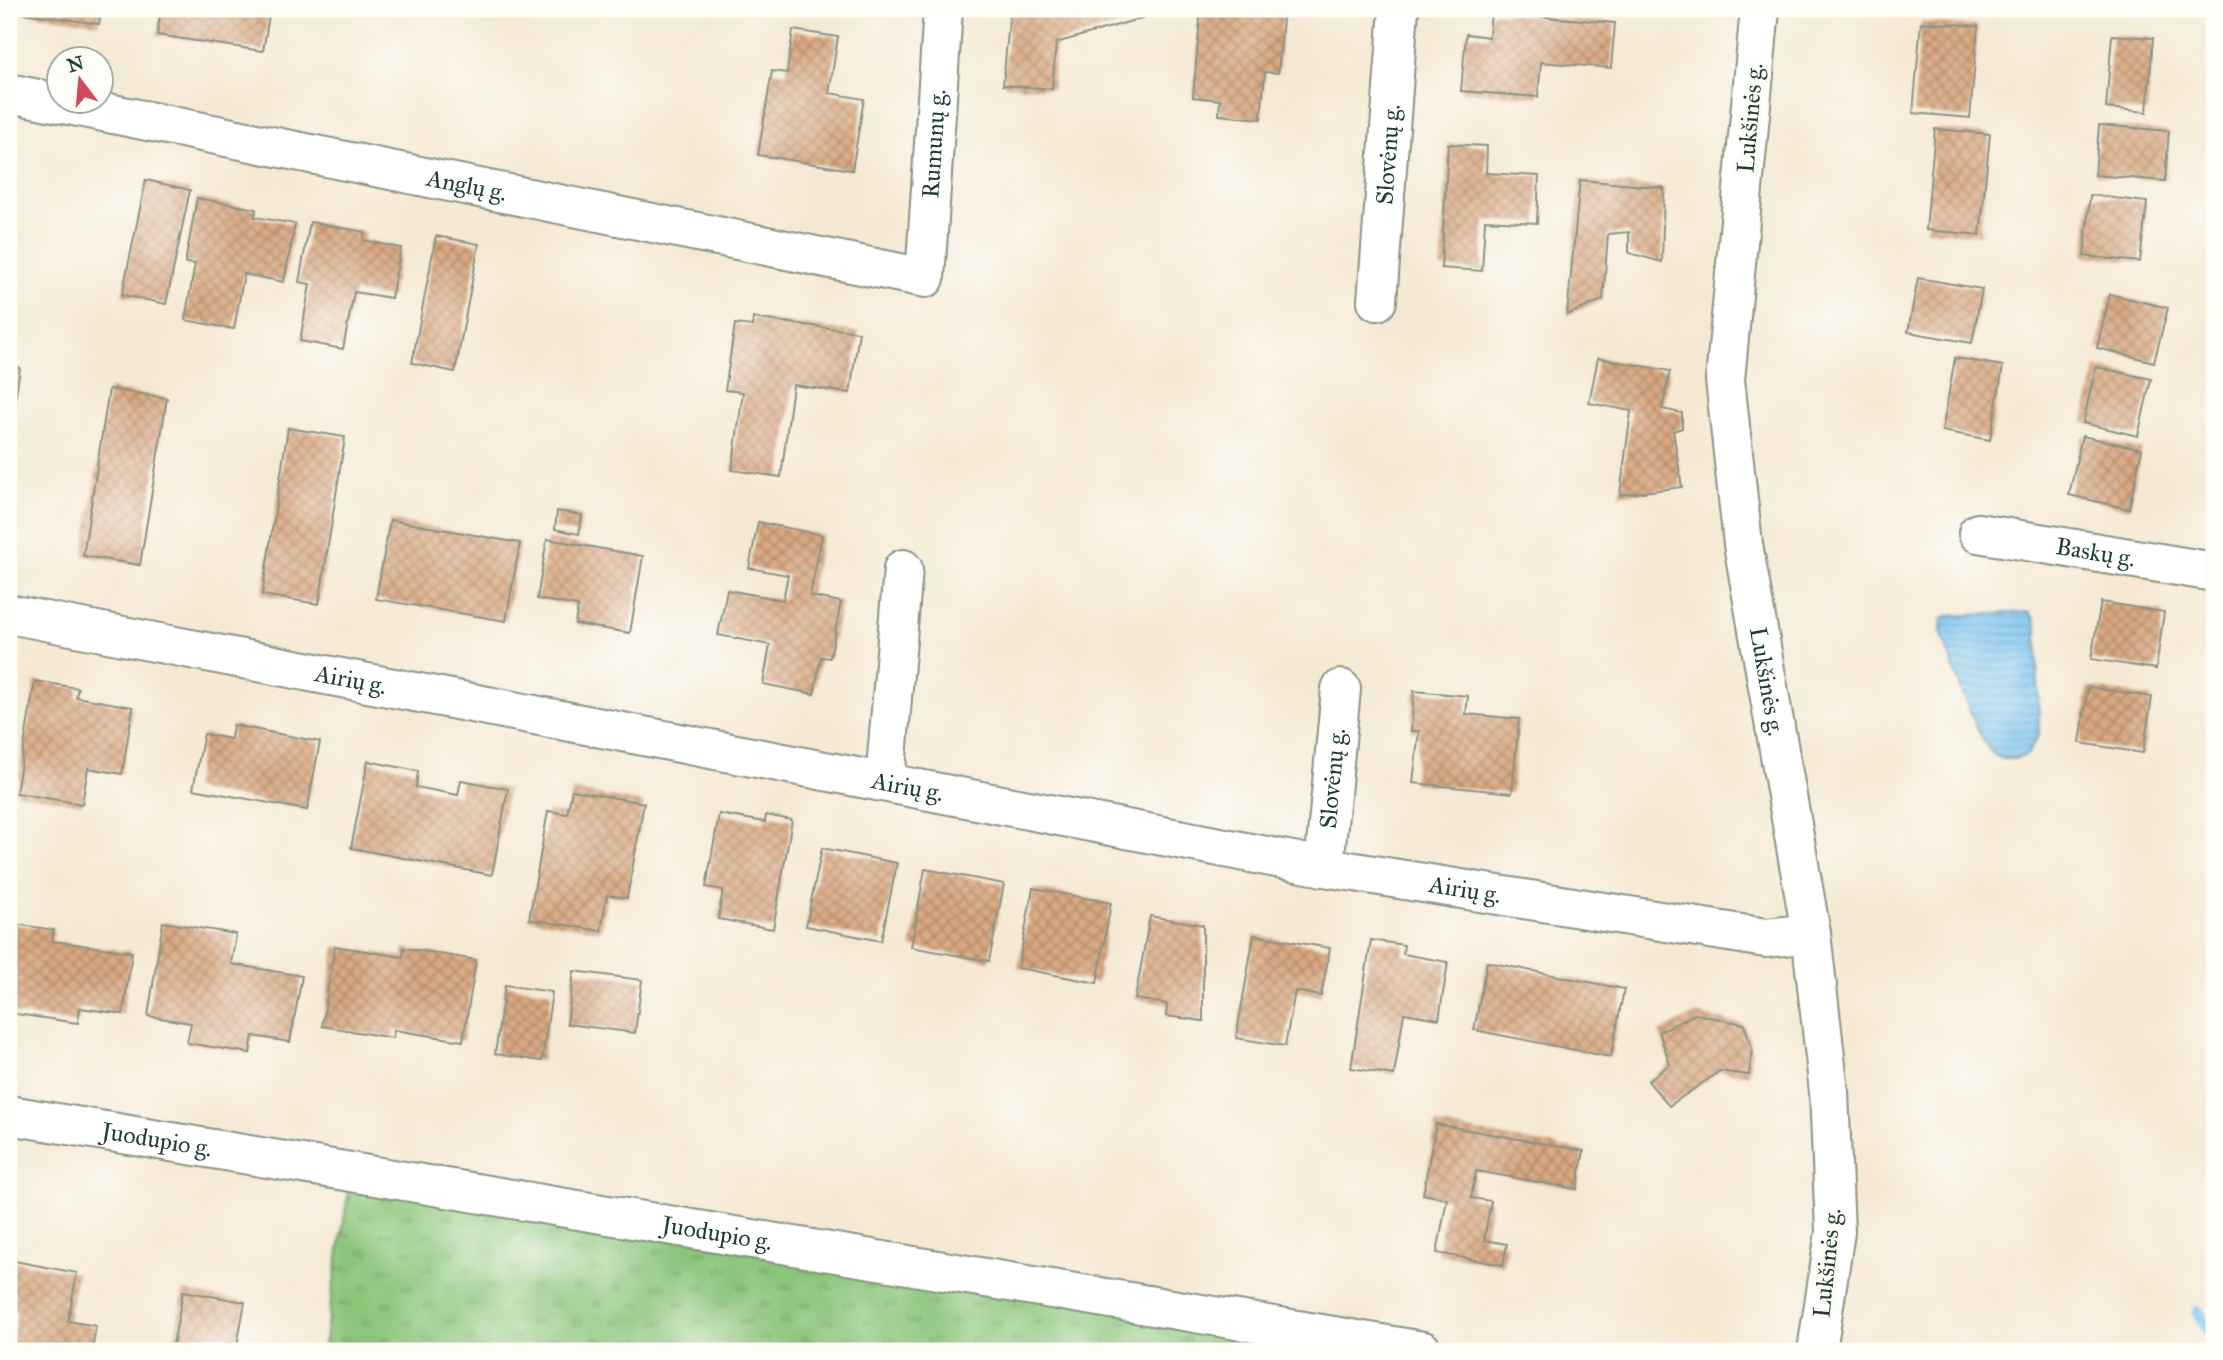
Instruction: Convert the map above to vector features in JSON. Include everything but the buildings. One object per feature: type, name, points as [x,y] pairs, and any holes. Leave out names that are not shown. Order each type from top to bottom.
[{"type":"street","name":"Rumunų g.","points":[[925,278],[943,9]]},
{"type":"street","name":"Slovėnų g.","points":[[1377,301],[1399,9]]},
{"type":"street","name":"Lukšinės g.","points":[[1760,9],[1725,380],[1743,544],[1811,933],[1829,1092],[1835,1232],[1817,1351]]},
{"type":"street","name":"Anglų g.","points":[[9,93],[925,278]]},
{"type":"street","name":"Baskų g.","points":[[1978,533],[2214,572]]},
{"type":"street","points":[[886,781],[903,569]]},
{"type":"street","name":"Airių g.","points":[[9,614],[1324,867],[1766,939],[1811,933]]},
{"type":"street","name":"Slovėnų g.","points":[[1324,867],[1341,689]]},
{"type":"street","name":"Juodupio g.","points":[[9,1115],[1423,1351]]},
{"type":"green space","points":[[350,1181],[1342,1351],[323,1351]]},
{"type":"water","points":[[2029,612],[2037,626],[2039,733],[2028,754],[2004,759],[1996,756],[1989,748],[1973,718],[1941,632],[1942,619],[1948,616]]},
{"type":"waterway","points":[[2198,1312],[2214,1340]]}]
